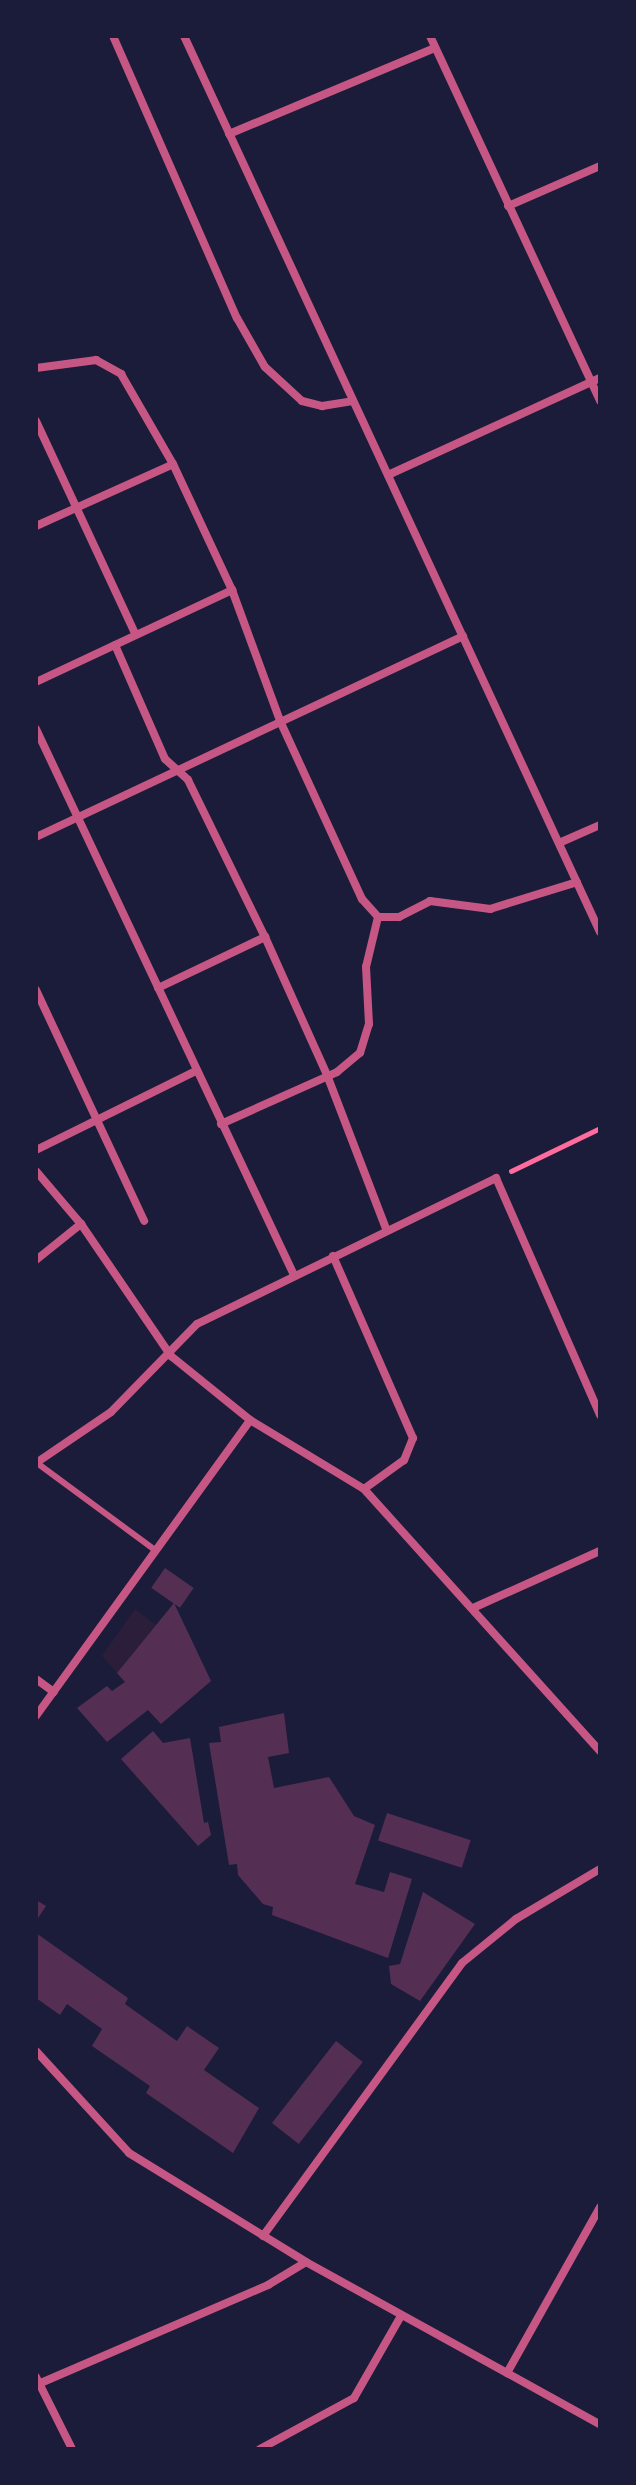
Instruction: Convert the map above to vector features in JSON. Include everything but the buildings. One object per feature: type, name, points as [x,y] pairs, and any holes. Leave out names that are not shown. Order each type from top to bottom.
[{"type":"street","points":[[113,36],[237,318],[265,367],[302,401],[322,406],[353,401]]},
{"type":"street","points":[[184,36],[600,932]]},
{"type":"street","points":[[430,36],[508,206],[596,380],[600,401]]},
{"type":"street","points":[[229,134],[435,48]]},
{"type":"street","points":[[508,206],[600,166]]},
{"type":"street","points":[[36,368],[96,360],[114,366],[173,464],[232,590],[281,723],[362,899],[378,917],[399,917],[430,901],[490,909],[577,882]]},
{"type":"street","points":[[388,475],[596,380]]},
{"type":"street","points":[[36,421],[136,635]]},
{"type":"street","points":[[36,526],[173,464]]},
{"type":"street","points":[[37,679],[232,590]]},
{"type":"street","points":[[36,837],[463,636]]},
{"type":"street","points":[[115,645],[165,759],[178,770],[265,937],[327,1075],[386,1229]]},
{"type":"street","points":[[36,729],[294,1275]]},
{"type":"street","points":[[559,843],[600,825]]},
{"type":"street","points":[[221,1124],[351,1064],[365,1041],[366,967],[378,917]]},
{"type":"street","points":[[158,988],[265,937]]},
{"type":"street","points":[[36,990],[144,1221]]},
{"type":"street","points":[[36,1150],[95,1117],[196,1071]]},
{"type":"street","points":[[36,1171],[81,1224],[171,1356],[250,1420],[364,1489],[600,1751]]},
{"type":"street","points":[[37,1463],[111,1412],[171,1356],[197,1324],[386,1229],[496,1178],[600,1415]]},
{"type":"street","points":[[36,1260],[81,1224]]},
{"type":"street","points":[[333,1256],[413,1438],[404,1460],[364,1489]]},
{"type":"street","points":[[36,1716],[250,1420]]},
{"type":"street","points":[[473,1608],[600,1551]]},
{"type":"street","points":[[36,1679],[54,1692]]},
{"type":"street","points":[[263,2236],[462,1963],[516,1919],[600,1869]]},
{"type":"street","points":[[36,2051],[129,2153],[306,2262],[600,2424]]},
{"type":"street","points":[[507,2373],[600,2207]]},
{"type":"street","points":[[72,2449],[37,2382],[268,2285],[306,2262]]},
{"type":"street","points":[[260,2449],[354,2398],[401,2316]]},
{"type":"lane","points":[[37,1463],[155,1550]]},
{"type":"path","points":[[496,1178],[600,1128]]},
{"type":"shaded area","points":[[135,1609],[156,1625],[117,1673],[102,1656]]}]
